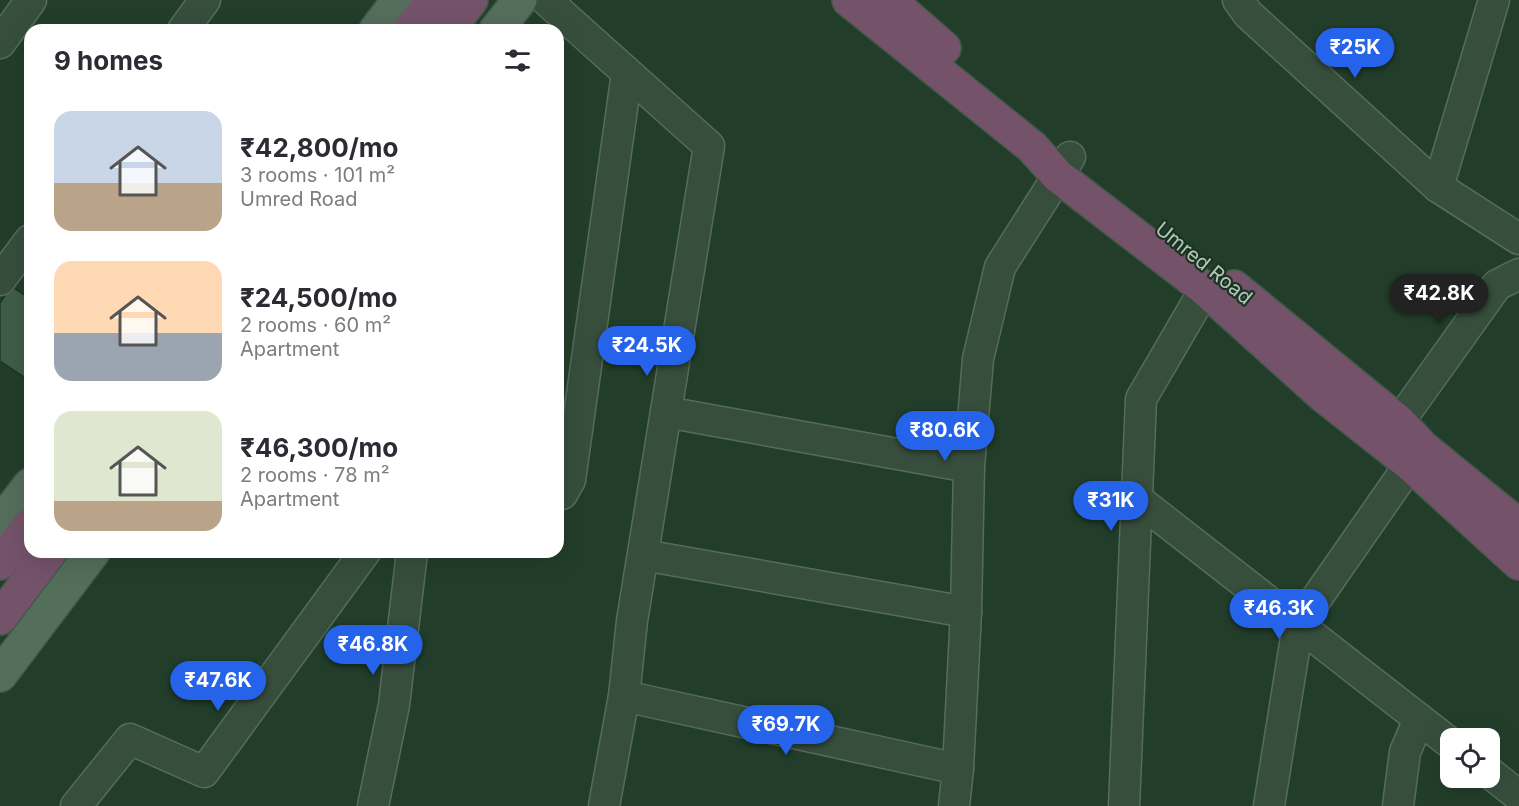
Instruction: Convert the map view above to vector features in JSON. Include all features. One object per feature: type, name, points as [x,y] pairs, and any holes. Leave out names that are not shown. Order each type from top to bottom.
[{"type":"highway","points":[[415,24],[433,0]]},
{"type":"highway","points":[[453,24],[471,0]]},
{"type":"highway","points":[[849,0],[1032,147],[1064,166],[1324,396],[1410,464],[1519,563]]},
{"type":"highway","name":"Umred Road","points":[[889,0],[1064,166],[1215,271],[1399,422],[1422,447],[1519,526]]},
{"type":"highway","points":[[0,564],[24,533]]},
{"type":"highway","points":[[0,618],[45,558]]},
{"type":"main road","points":[[381,24],[399,0]]},
{"type":"main road","points":[[501,24],[520,0]]},
{"type":"main road","points":[[0,524],[24,493]]},
{"type":"main road","points":[[0,675],[88,558]]},
{"type":"street","points":[[0,43],[31,0]]},
{"type":"street","points":[[187,24],[205,0]]},
{"type":"street","points":[[546,0],[709,146],[632,621],[624,696],[604,806]]},
{"type":"street","points":[[1238,0],[1248,14],[1438,187],[1519,239]]},
{"type":"street","points":[[1438,187],[1494,0]]},
{"type":"street","points":[[564,489],[570,480],[627,73]]},
{"type":"street","points":[[954,806],[966,612],[969,467],[978,359],[1000,267],[1064,166]]},
{"type":"street","points":[[1399,422],[1497,285],[1519,274]]},
{"type":"street","points":[[1124,806],[1141,399],[1205,289]]},
{"type":"street","points":[[666,412],[969,467]]},
{"type":"street","points":[[1269,806],[1298,625],[1410,464]]},
{"type":"street","points":[[1137,499],[1440,735]]},
{"type":"street","points":[[643,555],[966,612]]},
{"type":"street","points":[[76,806],[130,739],[204,772],[361,558]]},
{"type":"street","points":[[373,806],[394,705],[411,558]]},
{"type":"street","points":[[624,696],[958,769]]},
{"type":"street","points":[[1398,806],[1405,752],[1419,719]]},
{"type":"street","points":[[1500,781],[1519,796]]},
{"type":"building","points":[[11,286],[24,295],[24,377],[0,361],[0,303]]}]
